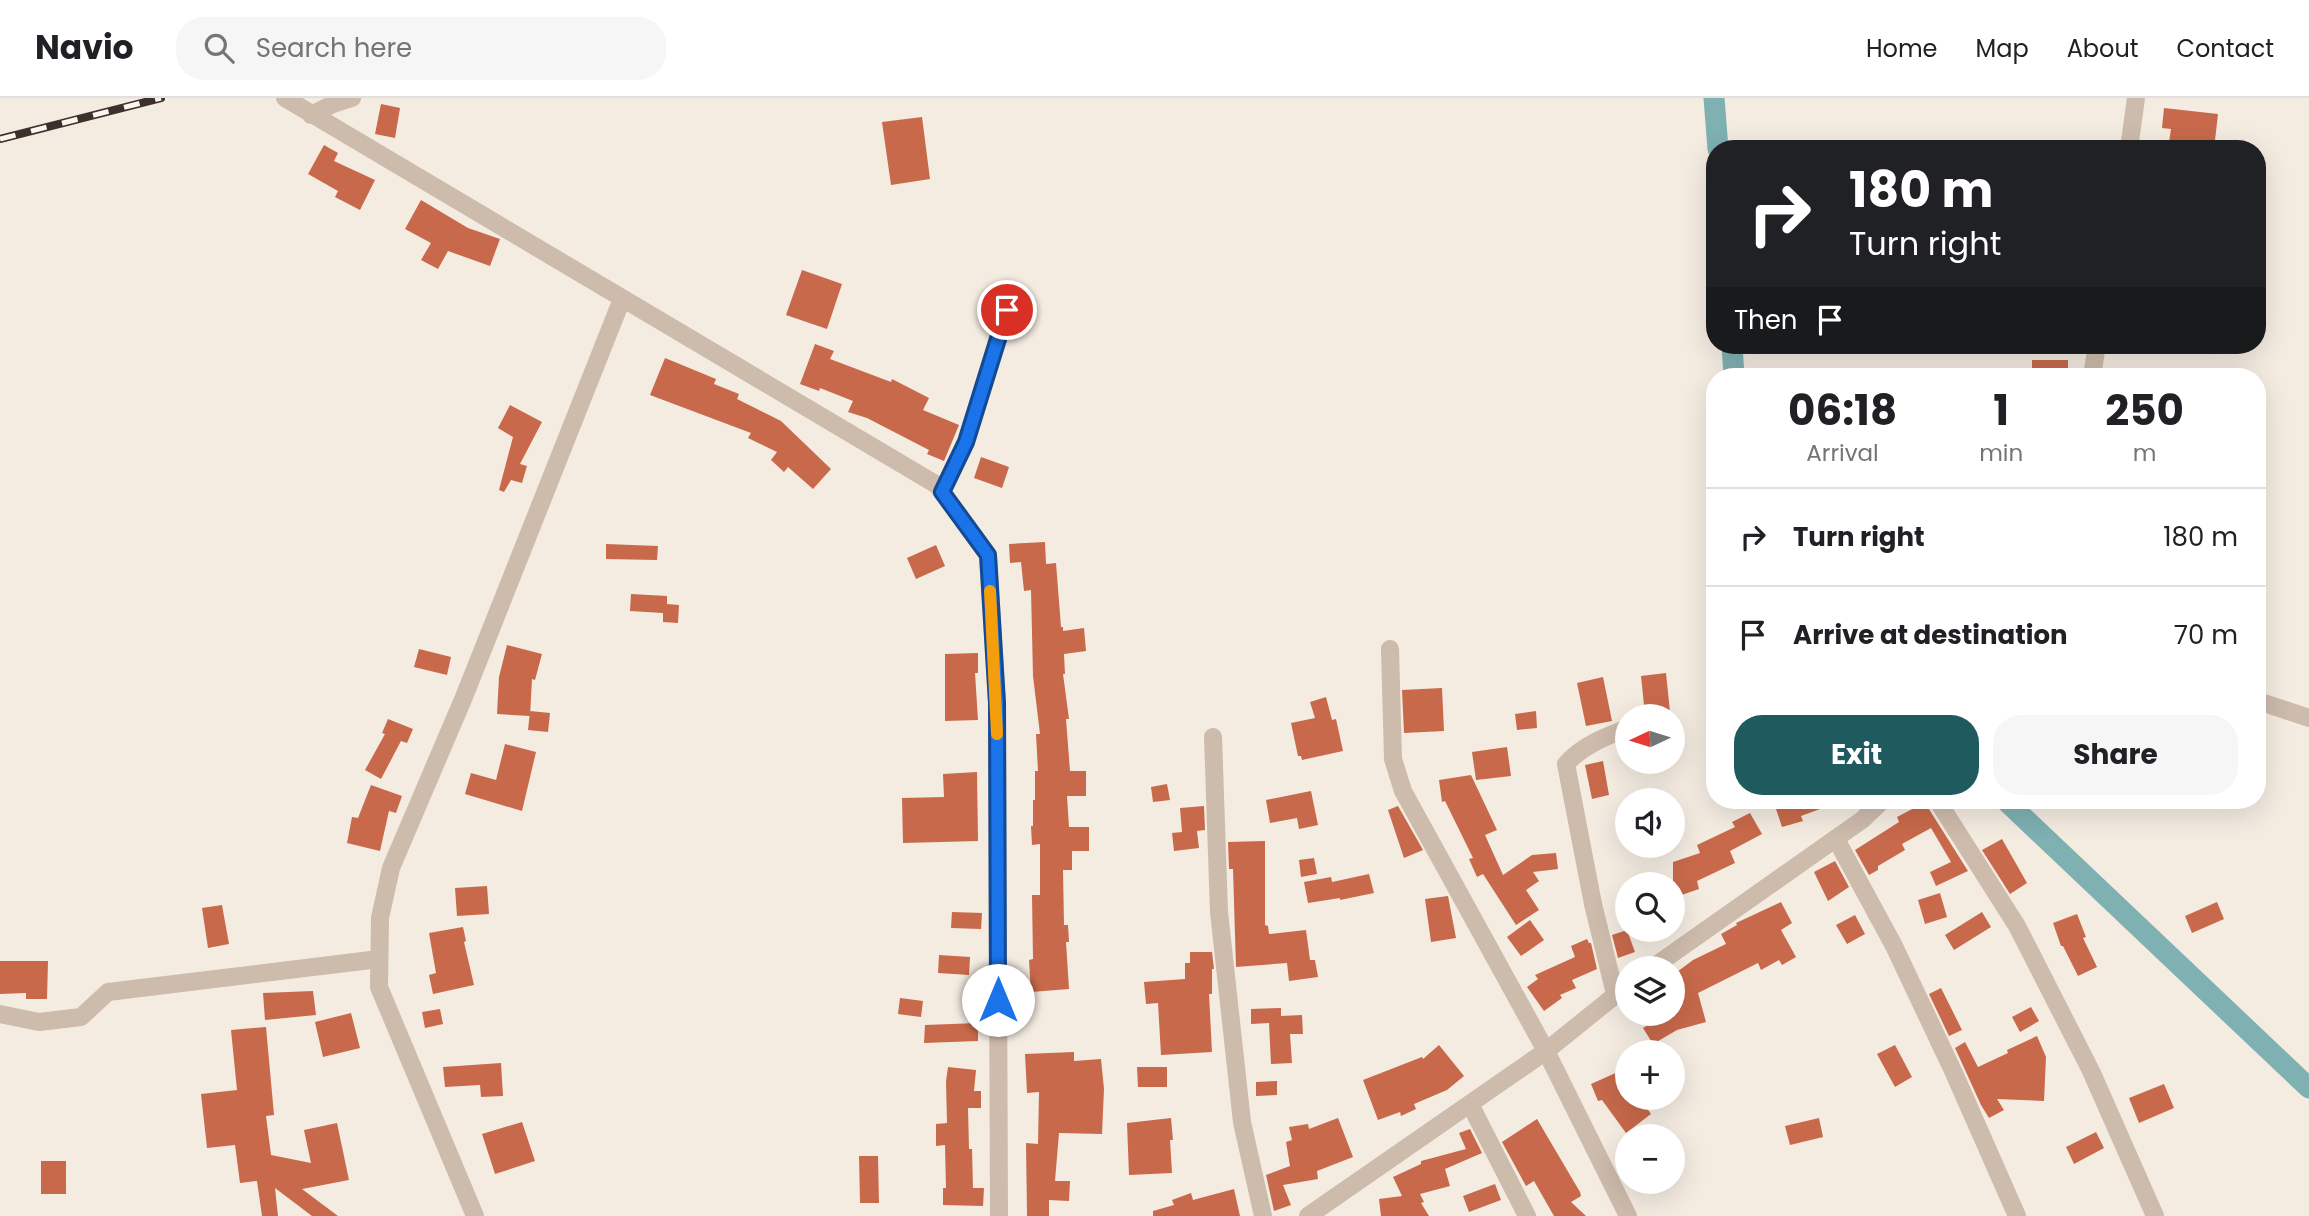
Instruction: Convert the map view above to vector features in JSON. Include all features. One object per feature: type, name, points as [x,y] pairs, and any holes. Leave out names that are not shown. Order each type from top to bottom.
[{"type":"street","points":[[285,98],[937,485],[988,555],[997,703],[999,1216]]},
{"type":"street","points":[[311,115],[352,98]]},
{"type":"street","points":[[2130,140],[2136,98]]},
{"type":"street","points":[[475,1216],[379,987],[380,918],[391,868],[464,697],[622,299]]},
{"type":"street","points":[[942,492],[966,442],[1007,310]]},
{"type":"street","points":[[1390,649],[1394,759],[1403,791],[1546,1051],[1628,1216]]},
{"type":"street","points":[[2266,704],[2309,718]]},
{"type":"street","points":[[1615,733],[1575,754],[1566,764],[1593,904],[1615,972]]},
{"type":"street","points":[[1213,737],[1219,912],[1242,1122],[1263,1216]]},
{"type":"street","points":[[1669,956],[1836,839],[1874,809]]},
{"type":"street","points":[[1943,809],[2017,926],[2091,1071],[2155,1216]]},
{"type":"street","points":[[1836,839],[1894,946],[2017,1216]]},
{"type":"street","points":[[0,1014],[39,1022],[81,1017],[108,992],[379,959]]},
{"type":"street","points":[[1308,1216],[1546,1051],[1615,995]]},
{"type":"street","points":[[1470,1104],[1527,1216]]},
{"type":"building","points":[[381,104],[400,108],[395,138],[375,134]]},
{"type":"building","points":[[2164,108],[2218,114],[2215,140],[2169,140],[2171,129],[2162,128]]},
{"type":"building","points":[[922,117],[930,179],[891,185],[882,122]]},
{"type":"building","points":[[324,145],[338,153],[334,161],[375,180],[360,210],[335,197],[338,191],[308,174]]},
{"type":"building","points":[[421,200],[468,228],[500,239],[490,266],[448,251],[438,269],[421,260],[431,243],[405,229]]},
{"type":"building","points":[[802,270],[842,284],[827,329],[786,315]]},
{"type":"building","points":[[815,344],[834,351],[830,359],[891,382],[892,379],[929,398],[923,410],[959,425],[944,461],[927,454],[929,450],[867,418],[848,412],[853,401],[820,388],[819,391],[800,384]]},
{"type":"building","points":[[665,358],[716,379],[714,384],[739,394],[737,399],[781,421],[831,469],[813,489],[788,467],[784,472],[771,460],[777,452],[748,438],[751,433],[650,395]]},
{"type":"building","points":[[2032,360],[2068,360],[2068,368],[2032,368]]},
{"type":"building","points":[[510,405],[542,422],[520,464],[527,466],[522,483],[511,480],[504,492],[499,490],[513,437],[498,428]]},
{"type":"building","points":[[981,457],[1009,467],[1002,488],[974,478]]},
{"type":"building","points":[[1045,542],[1046,564],[1056,563],[1061,627],[1063,631],[1084,628],[1086,651],[1064,654],[1063,674],[1069,719],[1066,719],[1070,771],[1086,771],[1086,796],[1067,796],[1069,827],[1089,827],[1089,851],[1072,851],[1072,870],[1063,870],[1064,925],[1068,925],[1069,942],[1066,942],[1069,989],[1031,992],[1029,960],[1033,959],[1032,895],[1040,895],[1040,844],[1032,845],[1031,826],[1035,800],[1035,771],[1038,771],[1036,734],[1040,734],[1033,676],[1031,590],[1024,591],[1021,562],[1010,563],[1009,544]]},
{"type":"building","points":[[606,544],[658,546],[657,560],[606,559]]},
{"type":"building","points":[[936,545],[945,566],[916,579],[907,558]]},
{"type":"building","points":[[631,594],[667,596],[667,604],[679,605],[678,623],[663,622],[663,613],[630,611]]},
{"type":"building","points":[[507,645],[542,654],[535,680],[532,679],[530,716],[497,714],[499,677]]},
{"type":"building","points":[[419,649],[451,657],[447,675],[414,667]]},
{"type":"building","points":[[978,653],[978,673],[975,673],[978,720],[945,721],[945,654]]},
{"type":"building","points":[[1666,673],[1669,704],[1644,704],[1641,676]]},
{"type":"building","points":[[1603,677],[1612,721],[1586,726],[1577,683]]},
{"type":"building","points":[[1442,688],[1444,731],[1404,733],[1402,690]]},
{"type":"building","points":[[1326,697],[1332,720],[1336,719],[1343,751],[1302,760],[1301,756],[1298,756],[1291,723],[1315,718],[1310,702]]},
{"type":"building","points":[[530,711],[550,713],[548,732],[528,730]]},
{"type":"building","points":[[1536,711],[1537,728],[1517,730],[1515,714]]},
{"type":"building","points":[[388,719],[413,729],[407,743],[401,741],[381,779],[365,770],[385,734],[382,733]]},
{"type":"building","points":[[505,744],[536,752],[522,811],[465,794],[471,773],[496,780]]},
{"type":"building","points":[[1507,747],[1511,776],[1476,780],[1472,752]]},
{"type":"building","points":[[1603,761],[1609,795],[1592,799],[1585,765]]},
{"type":"building","points":[[977,772],[978,841],[903,843],[902,798],[944,797],[943,774]]},
{"type":"building","points":[[1471,775],[1497,830],[1485,835],[1503,875],[1532,855],[1556,853],[1558,869],[1533,872],[1539,881],[1526,890],[1539,910],[1516,925],[1483,874],[1477,877],[1469,859],[1473,858],[1445,801],[1442,802],[1439,780]]},
{"type":"building","points":[[1167,784],[1170,800],[1153,802],[1151,787]]},
{"type":"building","points":[[371,785],[402,796],[396,813],[389,811],[380,851],[347,843],[352,817],[358,818]]},
{"type":"building","points":[[1311,791],[1318,825],[1299,829],[1297,818],[1270,823],[1266,800]]},
{"type":"building","points":[[1204,806],[1205,830],[1197,831],[1199,848],[1174,851],[1172,833],[1182,832],[1180,808]]},
{"type":"building","points":[[1398,806],[1423,850],[1404,858],[1388,810]]},
{"type":"building","points":[[1776,809],[1820,809],[1801,816],[1803,821],[1782,827]]},
{"type":"building","points":[[1912,809],[1929,809],[1968,871],[1936,886],[1930,872],[1951,862],[1931,828],[1902,844],[1905,850],[1878,866],[1878,870],[1869,875],[1855,850],[1899,822],[1897,817]]},
{"type":"building","points":[[1750,813],[1762,834],[1730,851],[1735,863],[1697,881],[1699,889],[1685,894],[1685,872],[1673,872],[1673,862],[1700,853],[1697,845],[1735,827],[1732,822]]},
{"type":"building","points":[[2002,839],[2027,883],[2010,894],[1982,850]]},
{"type":"building","points":[[1265,841],[1265,925],[1268,926],[1269,934],[1306,930],[1310,960],[1315,960],[1318,977],[1289,981],[1287,963],[1236,967],[1233,869],[1229,869],[1228,842]]},
{"type":"building","points":[[1314,858],[1317,874],[1301,877],[1299,860]]},
{"type":"building","points":[[1835,861],[1849,887],[1828,901],[1814,872]]},
{"type":"building","points":[[1369,874],[1374,893],[1308,903],[1304,882],[1331,877],[1332,882]]},
{"type":"building","points":[[487,886],[489,914],[457,916],[455,888]]},
{"type":"building","points":[[1940,893],[1947,917],[1925,924],[1918,900]]},
{"type":"building","points":[[1448,896],[1456,938],[1431,942],[1425,899]]},
{"type":"building","points":[[1781,902],[1792,923],[1781,930],[1796,957],[1782,965],[1779,960],[1761,970],[1758,963],[1698,993],[1706,1022],[1677,1030],[1660,1040],[1650,1040],[1643,1028],[1646,1026],[1685,1026],[1685,966],[1726,944],[1721,934],[1737,925],[1736,923]]},
{"type":"building","points":[[2217,902],[2224,919],[2192,933],[2185,916]]},
{"type":"building","points":[[222,905],[229,944],[208,948],[202,908]]},
{"type":"building","points":[[952,912],[982,913],[981,929],[951,928]]},
{"type":"building","points":[[1982,912],[1991,927],[1954,950],[1945,935]]},
{"type":"building","points":[[2077,914],[2086,937],[2083,938],[2097,967],[2078,976],[2061,946],[2053,923]]},
{"type":"building","points":[[1855,915],[1865,934],[1847,944],[1836,925]]},
{"type":"building","points":[[1530,920],[1544,940],[1521,956],[1507,937]]},
{"type":"building","points":[[463,927],[474,985],[433,994],[429,975],[436,973],[429,933]]},
{"type":"building","points":[[1615,934],[1615,942],[1631,942],[1635,952],[1617,956],[1612,935]]},
{"type":"building","points":[[1587,939],[1591,943],[1597,969],[1572,980],[1576,988],[1560,995],[1562,998],[1544,1011],[1527,987],[1538,979],[1535,975],[1575,957],[1571,946]]},
{"type":"building","points":[[1190,952],[1212,952],[1214,969],[1212,994],[1209,994],[1212,1052],[1161,1055],[1158,1003],[1146,1004],[1144,982],[1185,979],[1185,963],[1190,963]]},
{"type":"building","points":[[939,955],[970,957],[969,975],[938,973]]},
{"type":"building","points":[[0,961],[48,961],[47,999],[26,999],[26,993],[0,994]]},
{"type":"building","points":[[1941,988],[1962,1030],[1949,1036],[1929,994]]},
{"type":"building","points":[[313,991],[316,1015],[265,1020],[263,993]]},
{"type":"building","points":[[900,998],[923,1001],[921,1017],[898,1014]]},
{"type":"building","points":[[2031,1007],[2039,1021],[2020,1032],[2012,1017]]},
{"type":"building","points":[[1281,1008],[1281,1016],[1302,1015],[1303,1034],[1290,1034],[1292,1063],[1271,1064],[1269,1023],[1251,1024],[1251,1009]]},
{"type":"building","points":[[440,1009],[443,1024],[425,1028],[422,1012]]},
{"type":"building","points":[[351,1013],[360,1048],[323,1057],[315,1022]]},
{"type":"building","points":[[978,1023],[978,1041],[924,1043],[925,1025]]},
{"type":"building","points":[[266,1027],[274,1115],[266,1116],[271,1155],[311,1163],[304,1130],[337,1123],[349,1180],[302,1189],[338,1216],[312,1216],[275,1188],[278,1216],[262,1216],[257,1181],[240,1183],[235,1145],[207,1148],[201,1094],[237,1090],[231,1030]]},
{"type":"building","points":[[2037,1036],[2046,1057],[2044,1101],[1997,1099],[2004,1110],[1989,1118],[1955,1048],[1965,1042],[1978,1067]]},
{"type":"building","points":[[1439,1045],[1464,1076],[1447,1090],[1414,1104],[1416,1109],[1401,1116],[1400,1112],[1378,1120],[1363,1080],[1422,1057],[1423,1059]]},
{"type":"building","points":[[1895,1045],[1912,1077],[1895,1087],[1877,1054]]},
{"type":"building","points":[[1074,1052],[1074,1061],[1101,1059],[1104,1089],[1102,1134],[1059,1133],[1055,1181],[1070,1181],[1069,1201],[1049,1200],[1049,1216],[1027,1216],[1026,1143],[1038,1144],[1039,1092],[1027,1093],[1025,1054]]},
{"type":"building","points":[[501,1063],[503,1096],[481,1097],[480,1085],[445,1087],[443,1067]]},
{"type":"building","points":[[948,1067],[976,1070],[974,1091],[981,1091],[981,1108],[968,1108],[969,1149],[972,1149],[973,1188],[984,1188],[983,1206],[943,1205],[943,1188],[946,1188],[945,1145],[936,1146],[936,1124],[947,1123]]},
{"type":"building","points":[[1137,1067],[1167,1067],[1167,1087],[1138,1087]]},
{"type":"building","points":[[1615,1073],[1615,1110],[1648,1110],[1651,1114],[1638,1124],[1619,1124],[1602,1100],[1598,1101],[1591,1084]]},
{"type":"building","points":[[1277,1081],[1277,1095],[1256,1096],[1256,1082]]},
{"type":"building","points":[[2164,1084],[2174,1108],[2139,1123],[2129,1098]]},
{"type":"building","points":[[1171,1118],[1172,1173],[1129,1175],[1127,1123]]},
{"type":"building","points":[[1338,1118],[1353,1157],[1317,1171],[1318,1179],[1283,1185],[1291,1205],[1274,1211],[1266,1175],[1290,1166],[1286,1142],[1292,1140],[1289,1127],[1308,1124],[1309,1129]]},
{"type":"building","points":[[1819,1118],[1823,1137],[1790,1145],[1785,1126]]},
{"type":"building","points":[[1537,1119],[1580,1192],[1581,1196],[1571,1202],[1586,1216],[1554,1216],[1534,1181],[1526,1186],[1502,1142]]},
{"type":"building","points":[[522,1122],[535,1161],[495,1174],[482,1134]]},
{"type":"building","points":[[1470,1129],[1482,1153],[1445,1169],[1450,1186],[1420,1194],[1424,1202],[1421,1203],[1429,1216],[1381,1216],[1379,1199],[1402,1196],[1393,1177],[1421,1164],[1421,1161],[1466,1149],[1459,1133]]},
{"type":"building","points":[[2096,1132],[2104,1148],[2074,1164],[2066,1147]]},
{"type":"building","points":[[859,1156],[878,1156],[879,1203],[860,1203]]},
{"type":"building","points":[[41,1161],[66,1161],[66,1194],[41,1194]]},
{"type":"building","points":[[1495,1184],[1501,1200],[1469,1212],[1463,1196]]},
{"type":"building","points":[[1234,1189],[1240,1216],[1153,1216],[1153,1211],[1174,1205],[1172,1200],[1191,1193],[1193,1200]]},
{"type":"waterway","points":[[1714,98],[1717,140]]},
{"type":"waterway","points":[[1733,354],[1733,368]]},
{"type":"waterway","points":[[2014,809],[2309,1088]]},
{"type":"railway","points":[[0,139],[161,98]]},
{"type":"slow traffic","points":[[990,591],[997,734]]},
{"type":"route","points":[[998,1000],[997,703],[988,555],[942,492],[966,442],[1007,310]]}]
